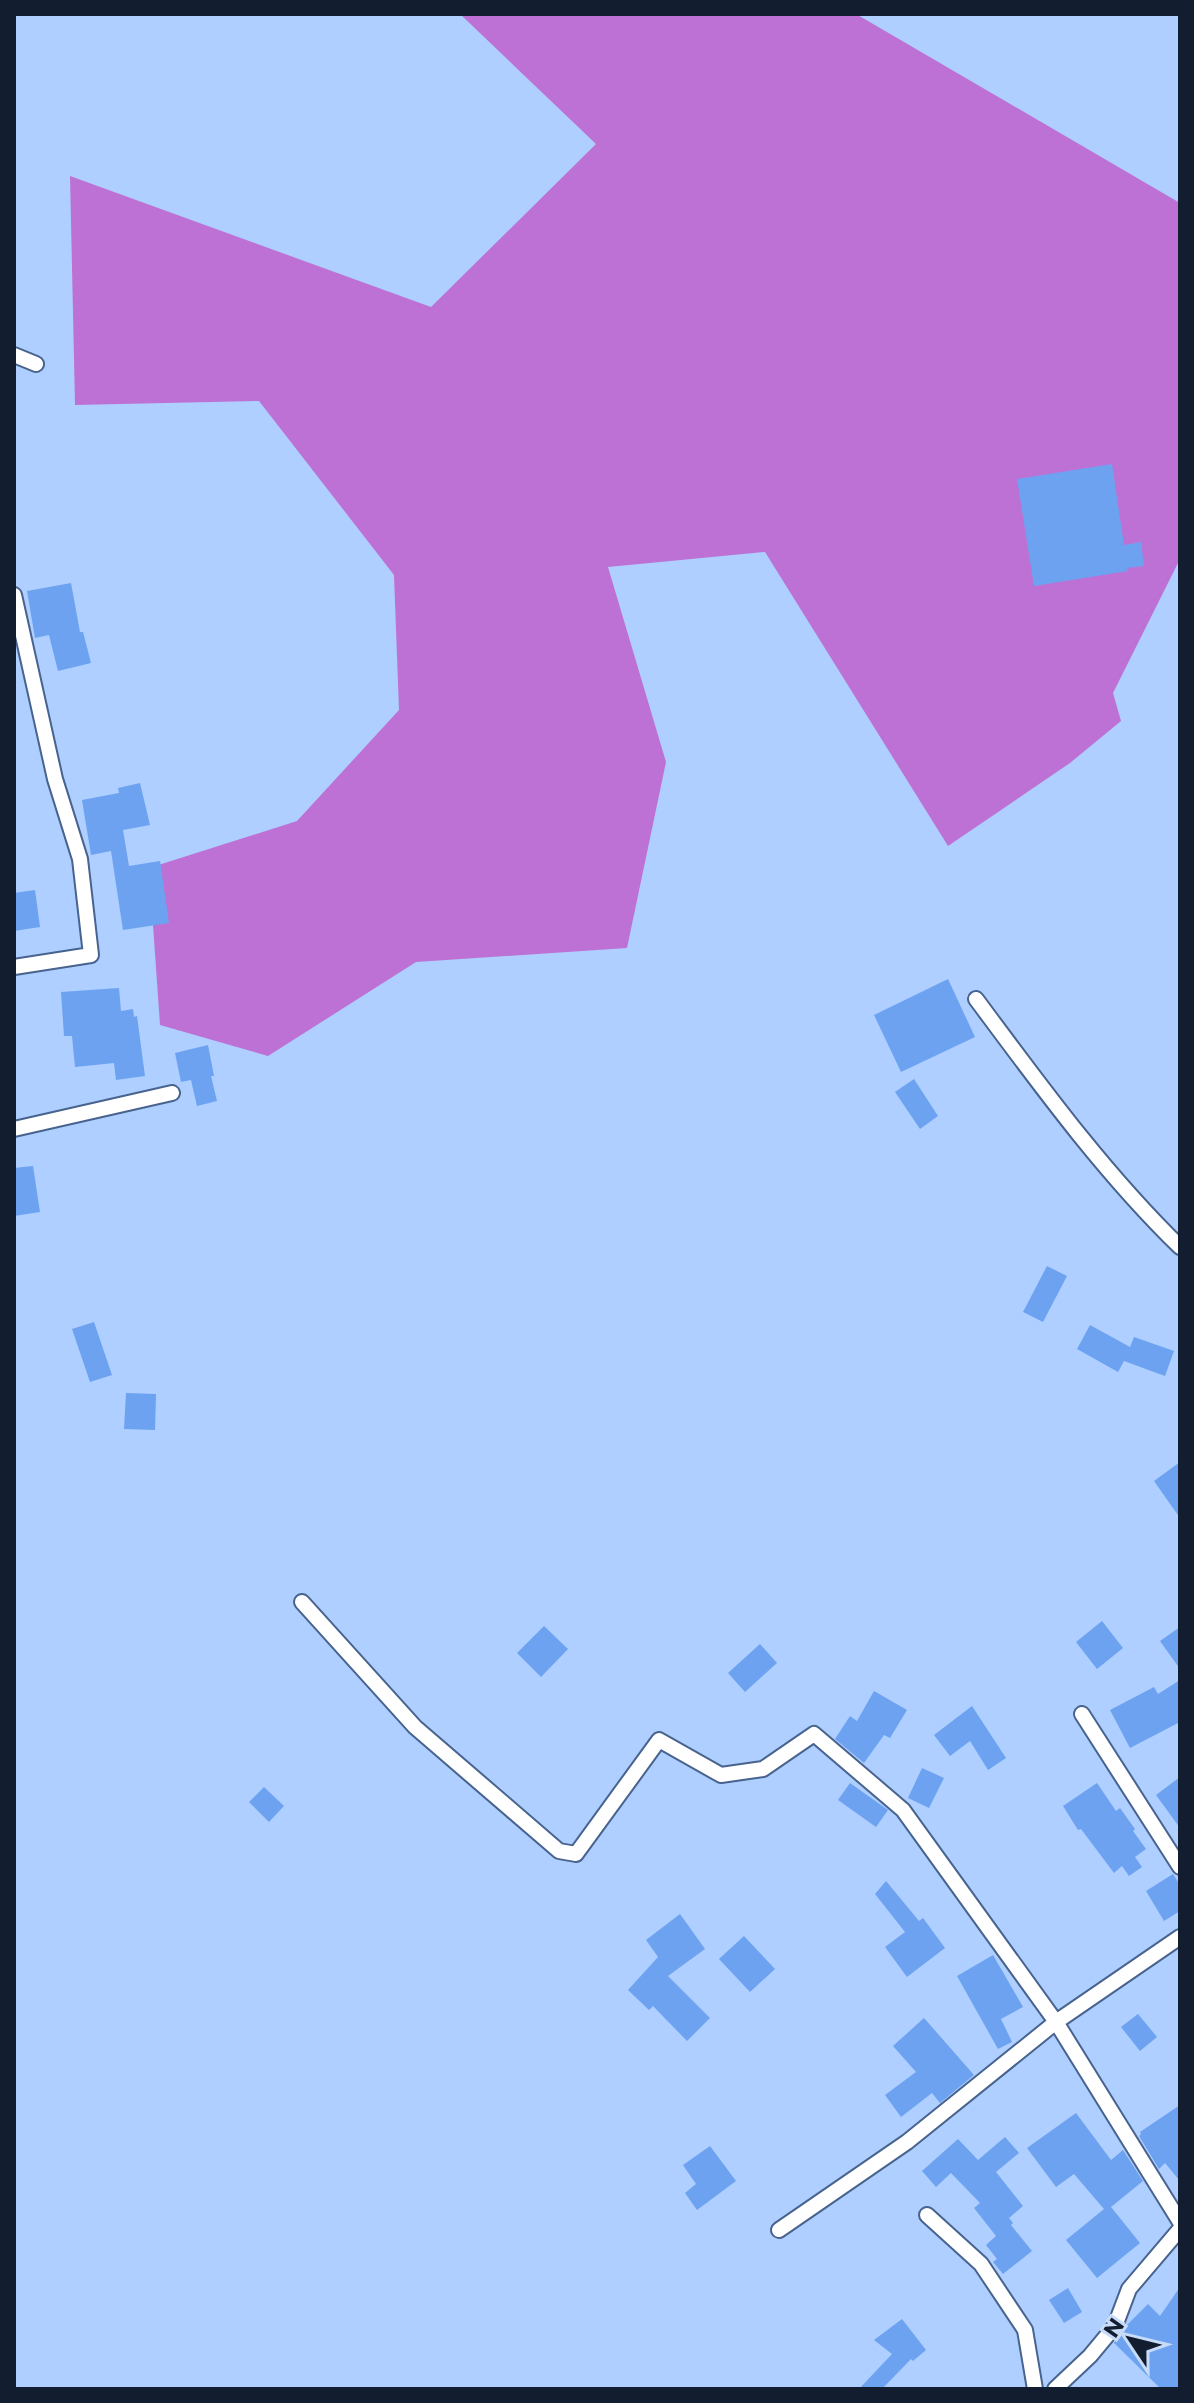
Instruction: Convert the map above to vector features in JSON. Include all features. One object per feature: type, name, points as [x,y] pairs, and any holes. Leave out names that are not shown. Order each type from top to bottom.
[{"type":"street","points":[[14,355],[36,364]]},
{"type":"street","points":[[14,595],[55,779],[80,859],[91,955],[14,967]]},
{"type":"street","points":[[976,999],[1075,1131],[1142,1210],[1180,1247]]},
{"type":"street","points":[[14,1129],[172,1093]]},
{"type":"street","points":[[302,1602],[415,1727],[559,1851],[576,1854],[659,1740],[721,1775],[763,1769],[814,1734],[903,1810],[1056,2022],[1180,2222]]},
{"type":"street","points":[[1082,1714],[1180,1867]]},
{"type":"street","points":[[779,2230],[907,2142],[1056,2022],[1180,1937]]},
{"type":"street","points":[[927,2215],[981,2264],[1025,2330],[1035,2389]]},
{"type":"street","points":[[1055,2389],[1090,2356],[1115,2326],[1129,2289],[1180,2229]]},
{"type":"shaded area","points":[[460,14],[856,14],[1180,203],[1180,559],[1113,693],[1121,721],[1070,763],[948,846],[765,552],[608,567],[666,762],[627,948],[416,962],[268,1056],[160,1025],[149,868],[297,821],[399,710],[394,575],[259,401],[75,405],[70,176],[431,307],[596,144]]},
{"type":"building","points":[[1112,464],[1124,545],[1141,542],[1144,566],[1034,586],[1017,479]]},
{"type":"building","points":[[71,583],[80,632],[83,632],[91,663],[58,671],[49,635],[35,638],[27,591]]},
{"type":"building","points":[[140,783],[150,825],[123,830],[129,866],[160,861],[169,923],[123,930],[111,851],[91,855],[82,800],[119,793],[118,788]]},
{"type":"building","points":[[35,890],[40,927],[14,931],[14,893]]},
{"type":"building","points":[[948,979],[975,1037],[901,1072],[874,1015]]},
{"type":"building","points":[[119,988],[121,1011],[133,1009],[134,1017],[137,1016],[145,1076],[116,1080],[114,1063],[75,1067],[72,1036],[64,1036],[61,992]]},
{"type":"building","points":[[208,1045],[217,1101],[197,1106],[191,1080],[181,1082],[175,1053]]},
{"type":"building","points":[[914,1079],[938,1116],[920,1129],[895,1092]]},
{"type":"building","points":[[33,1166],[40,1212],[14,1216],[14,1168]]},
{"type":"building","points":[[1047,1266],[1067,1276],[1043,1322],[1023,1312]]},
{"type":"building","points":[[94,1322],[112,1375],[90,1382],[72,1329]]},
{"type":"building","points":[[1090,1325],[1130,1347],[1134,1337],[1174,1351],[1165,1376],[1124,1361],[1118,1372],[1077,1349]]},
{"type":"building","points":[[126,1393],[156,1394],[155,1430],[124,1429]]},
{"type":"building","points":[[1180,1462],[1180,1518],[1154,1481]]},
{"type":"building","points":[[1102,1621],[1123,1648],[1097,1669],[1076,1642]]},
{"type":"building","points":[[544,1626],[568,1649],[541,1677],[517,1653]]},
{"type":"building","points":[[1180,1627],[1180,1669],[1160,1641]]},
{"type":"building","points":[[760,1644],[777,1663],[745,1692],[728,1673]]},
{"type":"building","points":[[1180,1680],[1180,1722],[1130,1748],[1110,1710],[1154,1687],[1158,1694]]},
{"type":"building","points":[[874,1691],[907,1710],[890,1738],[884,1735],[864,1763],[835,1739],[850,1716],[857,1721]]},
{"type":"building","points":[[972,1706],[1006,1758],[988,1770],[970,1741],[950,1756],[934,1735]]},
{"type":"building","points":[[922,1768],[944,1778],[929,1808],[908,1798]]},
{"type":"building","points":[[1180,1777],[1180,1828],[1156,1795]]},
{"type":"building","points":[[850,1783],[888,1810],[876,1827],[838,1800]]},
{"type":"building","points":[[1097,1783],[1116,1811],[1120,1808],[1146,1849],[1135,1857],[1142,1867],[1129,1876],[1122,1866],[1114,1873],[1081,1829],[1078,1830],[1063,1806]]},
{"type":"building","points":[[264,1787],[284,1806],[269,1822],[249,1802]]},
{"type":"building","points":[[1173,1874],[1180,1885],[1180,1911],[1164,1921],[1146,1891]]},
{"type":"building","points":[[886,1881],[919,1921],[923,1918],[945,1948],[907,1977],[885,1947],[905,1932],[875,1894]]},
{"type":"building","points":[[680,1914],[705,1949],[668,1976],[710,2018],[687,2041],[653,2006],[649,2010],[628,1990],[658,1957],[646,1940]]},
{"type":"building","points":[[744,1936],[775,1969],[750,1992],[719,1959]]},
{"type":"building","points":[[993,1955],[1023,2007],[1001,2019],[1012,2042],[998,2049],[957,1976]]},
{"type":"building","points":[[1138,2014],[1157,2037],[1140,2051],[1121,2027]]},
{"type":"building","points":[[924,2018],[974,2075],[940,2103],[932,2093],[901,2117],[885,2095],[916,2072],[893,2046]]},
{"type":"building","points":[[1180,2105],[1180,2181],[1165,2163],[1159,2169],[1139,2136],[1140,2132]]},
{"type":"building","points":[[1076,2113],[1111,2160],[1123,2150],[1143,2181],[1111,2207],[1140,2243],[1097,2278],[1066,2240],[1104,2209],[1074,2174],[1056,2187],[1027,2148]]},
{"type":"building","points":[[1005,2137],[1019,2153],[996,2172],[1023,2206],[1009,2218],[1032,2251],[1003,2274],[993,2262],[997,2259],[986,2245],[996,2236],[974,2208],[980,2203],[951,2173],[936,2187],[922,2171],[958,2139],[978,2160]]},
{"type":"building","points":[[710,2146],[736,2181],[697,2210],[685,2193],[696,2184],[683,2165]]},
{"type":"building","points":[[1180,2287],[1180,2389],[1161,2389],[1114,2343],[1148,2304],[1160,2316]]},
{"type":"building","points":[[1068,2288],[1082,2312],[1064,2323],[1049,2300]]},
{"type":"building","points":[[902,2319],[926,2350],[913,2361],[911,2359],[882,2389],[859,2389],[892,2354],[874,2340]]}]
